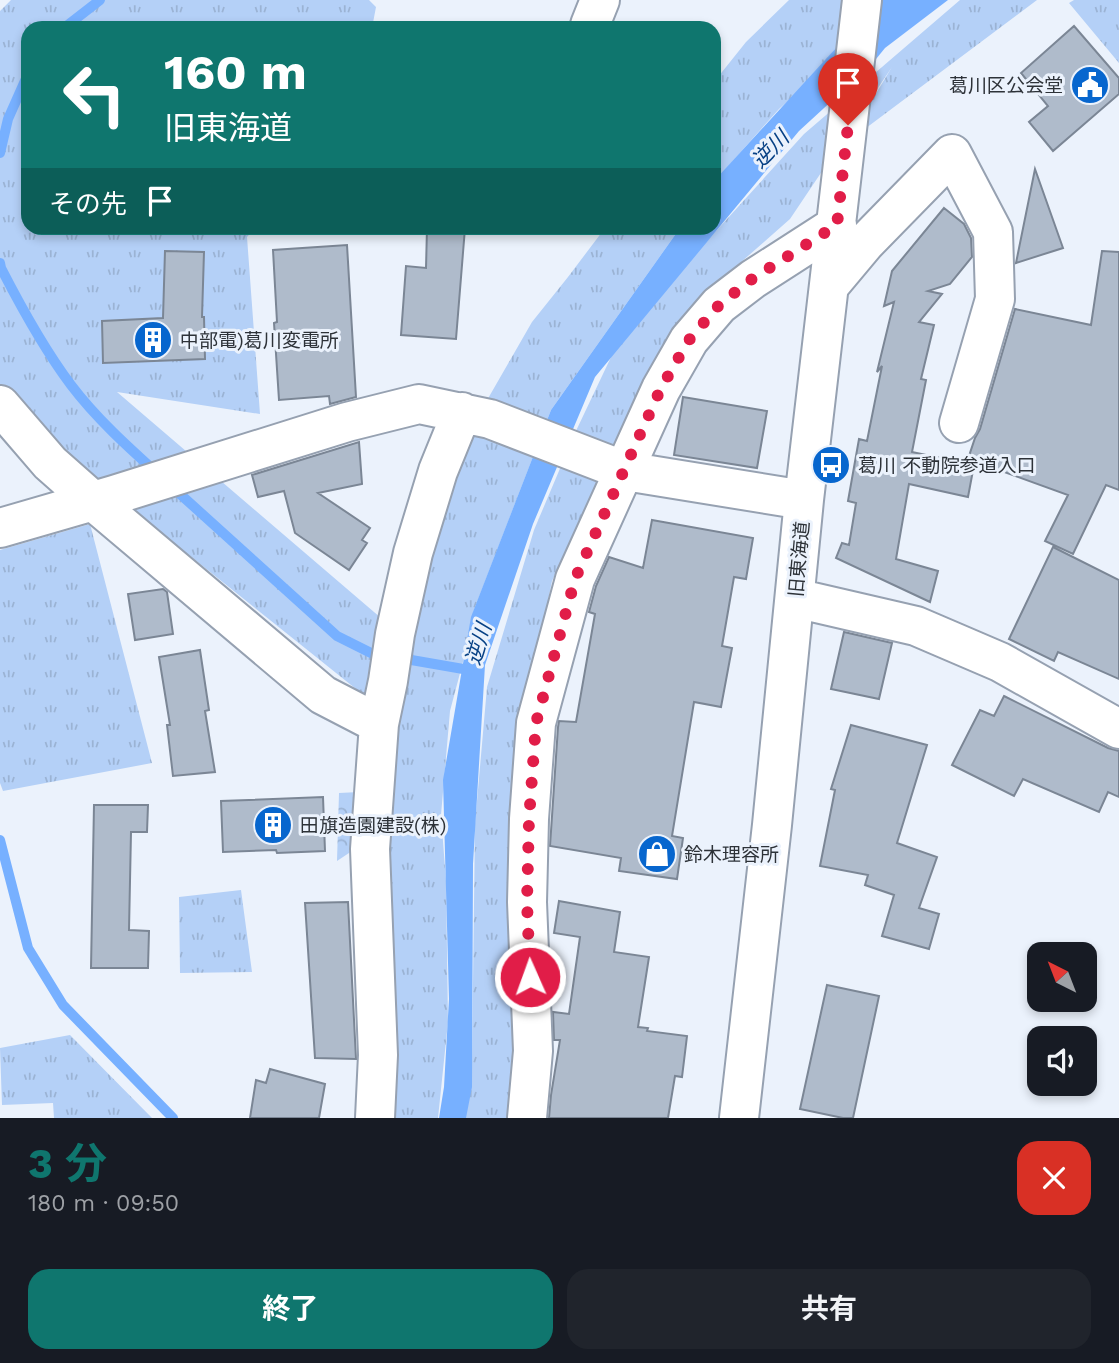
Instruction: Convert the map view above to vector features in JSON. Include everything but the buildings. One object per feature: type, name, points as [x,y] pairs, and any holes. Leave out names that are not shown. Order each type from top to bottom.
[{"type":"street","name":"旧東海道","points":[[739,1118],[804,500],[862,0]]},
{"type":"street","points":[[830,286],[865,243],[952,154],[993,232],[995,299],[959,423]]},
{"type":"street","points":[[527,1118],[533,1051],[527,902],[528,832],[536,723],[575,579],[615,467],[689,340],[719,305],[752,279],[837,225]]},
{"type":"street","points":[[0,528],[347,422],[419,404],[476,415],[615,467],[804,500]]},
{"type":"street","points":[[0,405],[50,463],[323,695],[379,724]]},
{"type":"street","points":[[375,1118],[378,1055],[370,849],[379,724],[413,552],[438,471],[476,415]]},
{"type":"street","points":[[795,598],[916,626],[1000,662],[1119,729]]},
{"type":"green space","points":[[11,0],[369,0],[376,7],[373,21],[21,21],[21,235],[249,235],[260,414],[117,392],[381,618],[381,709],[114,495],[25,434],[0,385],[0,11]]},
{"type":"green space","points":[[789,0],[876,0],[808,83],[779,109],[721,174],[721,73],[746,42]]},
{"type":"green space","points":[[960,0],[1037,0],[846,143],[892,67],[790,219],[740,263],[670,336],[613,449],[552,581],[513,773],[529,1035],[526,1118],[465,1118],[472,1063],[475,824],[487,687],[534,530],[575,433],[621,336],[712,235],[721,235],[721,226],[804,134]]},
{"type":"green space","points":[[1074,0],[1119,0],[1119,63],[1069,3]]},
{"type":"green space","points":[[600,235],[675,235],[551,410],[474,610],[450,711],[441,815],[446,881],[448,1022],[438,1118],[389,1118],[385,804],[408,647],[452,466],[532,322]]},
{"type":"green space","points":[[90,524],[152,763],[3,791],[0,783],[0,550]]},
{"type":"green space","points":[[359,792],[355,849],[337,861],[339,793]]},
{"type":"green space","points":[[241,890],[252,972],[180,973],[179,897]]},
{"type":"green space","points":[[70,1035],[152,1118],[54,1118],[53,1103],[2,1105],[0,1048]]},
{"type":"water","name":"逆川","points":[[880,0],[948,0],[885,48],[872,64],[799,131],[721,225],[721,173]]},
{"type":"water","name":"逆川","points":[[675,235],[713,235],[595,377],[533,524],[485,665],[473,864],[472,1087],[466,1118],[439,1118],[444,1087],[449,999],[443,780],[471,617],[551,410]]},
{"type":"waterway","points":[[73,21],[100,0]]},
{"type":"waterway","points":[[0,153],[8,119],[21,90]]},
{"type":"waterway","points":[[0,263],[33,328],[71,385],[101,420],[158,474]]},
{"type":"waterway","name":"逆川","points":[[170,485],[337,636],[371,653],[469,670]]},
{"type":"waterway","points":[[0,840],[28,948],[63,1005],[173,1118]]},
{"type":"place","name":"葛川区公会堂","points":[[1090,85]]},
{"type":"place","name":"中部電)葛川変電所","points":[[153,340]]},
{"type":"place","name":"葛川 不動院参道入口","points":[[831,465]]},
{"type":"place","name":"田旗造園建設(株)","points":[[273,825]]},
{"type":"place","name":"鈴木理容所","points":[[657,854]]},
{"type":"route","points":[[530,977],[527,902],[529,819],[536,723],[575,579],[661,388],[689,340],[719,305],[752,279],[837,225],[848,125]]}]
